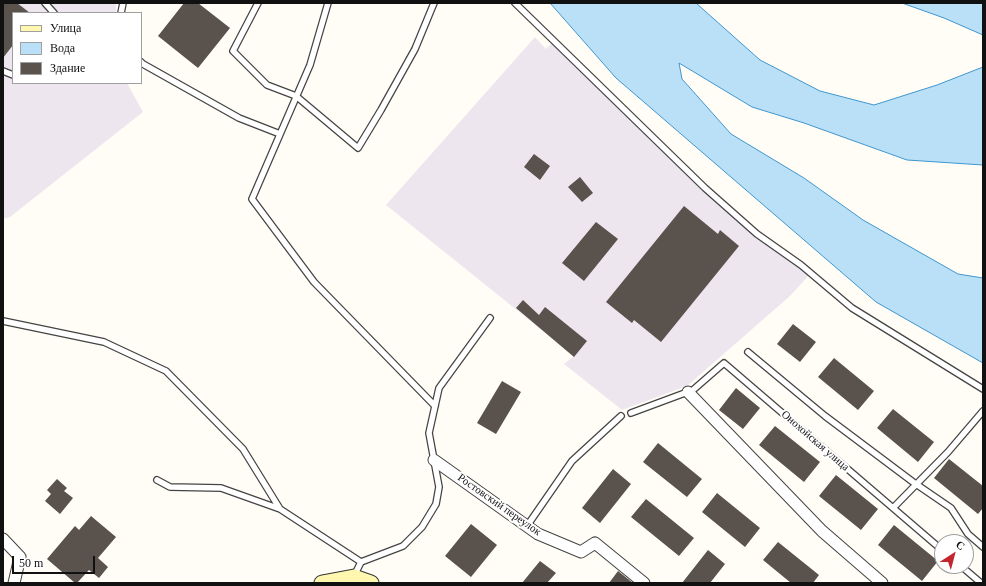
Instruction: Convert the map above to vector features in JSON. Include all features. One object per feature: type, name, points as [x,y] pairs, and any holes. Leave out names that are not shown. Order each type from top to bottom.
[{"type":"street","points":[[688,392],[822,531],[882,583]]},
{"type":"street","name":"Ростовский переулок","points":[[434,460],[538,534],[581,552],[596,543],[644,583]]},
{"type":"street","points":[[3,539],[20,557],[14,583]]},
{"type":"street","points":[[322,583],[354,577],[371,583]]},
{"type":"lane","points":[[46,3],[53,12]]},
{"type":"lane","points":[[258,3],[233,51],[266,85],[296,96],[358,148],[416,49],[434,3]]},
{"type":"lane","points":[[328,3],[310,65],[252,199],[314,282],[435,406]]},
{"type":"lane","points":[[515,3],[705,188],[757,234],[801,265],[852,308],[983,389]]},
{"type":"lane","points":[[142,63],[239,118],[280,134]]},
{"type":"lane","points":[[354,577],[361,562],[403,546],[422,527],[436,504],[439,487],[429,433],[439,388],[490,318]]},
{"type":"lane","points":[[3,321],[104,342],[166,371],[243,449],[280,509]]},
{"type":"lane","points":[[748,352],[825,416],[916,484],[951,508],[968,534],[983,547]]},
{"type":"lane","name":"Онохойская улица","points":[[631,413],[693,390],[724,363],[934,543]]},
{"type":"lane","points":[[893,508],[948,452],[983,411]]},
{"type":"lane","points":[[527,526],[572,462],[621,416]]},
{"type":"lane","points":[[157,480],[170,487],[221,488],[280,509],[361,562]]},
{"type":"lane","points":[[970,574],[981,583]]},
{"type":"shaded area","points":[[3,3],[116,3],[116,12],[12,12],[12,84],[128,84],[143,112],[10,217],[3,219]]},
{"type":"shaded area","points":[[535,37],[546,49],[553,42],[671,152],[699,187],[763,241],[810,274],[790,296],[687,386],[622,410],[564,364],[574,356],[386,205]]},
{"type":"water","points":[[550,3],[696,3],[760,60],[820,91],[874,105],[937,85],[983,67],[983,165],[907,160],[804,123],[752,107],[679,63],[682,79],[731,134],[804,178],[863,220],[958,274],[983,278],[983,363],[876,302],[616,78]]},
{"type":"water","points":[[902,3],[983,3],[983,35],[944,18]]},
{"type":"building","points":[[3,3],[17,3],[29,12],[12,12],[12,46],[3,58]]},
{"type":"building","points":[[184,3],[198,3],[230,28],[198,68],[158,36]]},
{"type":"building","points":[[534,154],[550,166],[540,180],[524,167]]},
{"type":"building","points":[[580,177],[593,193],[582,202],[568,187]]},
{"type":"building","points":[[684,206],[718,234],[720,230],[739,246],[661,342],[634,320],[632,323],[606,302]]},
{"type":"building","points":[[596,222],[618,239],[584,281],[562,263]]},
{"type":"building","points":[[523,300],[539,315],[545,307],[587,341],[574,357],[516,308]]},
{"type":"building","points":[[793,324],[816,342],[800,362],[777,344]]},
{"type":"building","points":[[834,358],[874,391],[858,410],[818,377]]},
{"type":"building","points":[[502,381],[521,392],[496,434],[477,423]]},
{"type":"building","points":[[736,388],[760,408],[743,429],[719,410]]},
{"type":"building","points":[[893,409],[934,442],[918,462],[877,428]]},
{"type":"building","points":[[775,426],[820,462],[804,482],[759,445]]},
{"type":"building","points":[[658,443],[702,479],[687,497],[643,462]]},
{"type":"building","points":[[949,459],[983,486],[983,508],[978,514],[934,478]]},
{"type":"building","points":[[613,469],[631,484],[600,523],[582,508]]},
{"type":"building","points":[[836,475],[878,509],[861,530],[819,496]]},
{"type":"building","points":[[57,479],[67,488],[64,491],[73,498],[60,514],[45,501],[51,494],[47,490]]},
{"type":"building","points":[[717,493],[760,528],[745,547],[702,512]]},
{"type":"building","points":[[646,499],[694,538],[679,556],[631,517]]},
{"type":"building","points":[[91,516],[116,537],[98,558],[108,567],[99,578],[89,570],[77,583],[75,583],[47,559],[75,526],[79,530]]},
{"type":"building","points":[[471,524],[497,545],[471,577],[445,556]]},
{"type":"building","points":[[894,525],[934,558],[934,566],[922,581],[878,545]]},
{"type":"building","points":[[778,542],[819,575],[813,583],[791,583],[763,560]]},
{"type":"building","points":[[708,550],[725,564],[710,583],[682,583]]},
{"type":"building","points":[[540,561],[556,573],[547,583],[522,583]]},
{"type":"building","points":[[618,571],[633,583],[609,583]]}]
